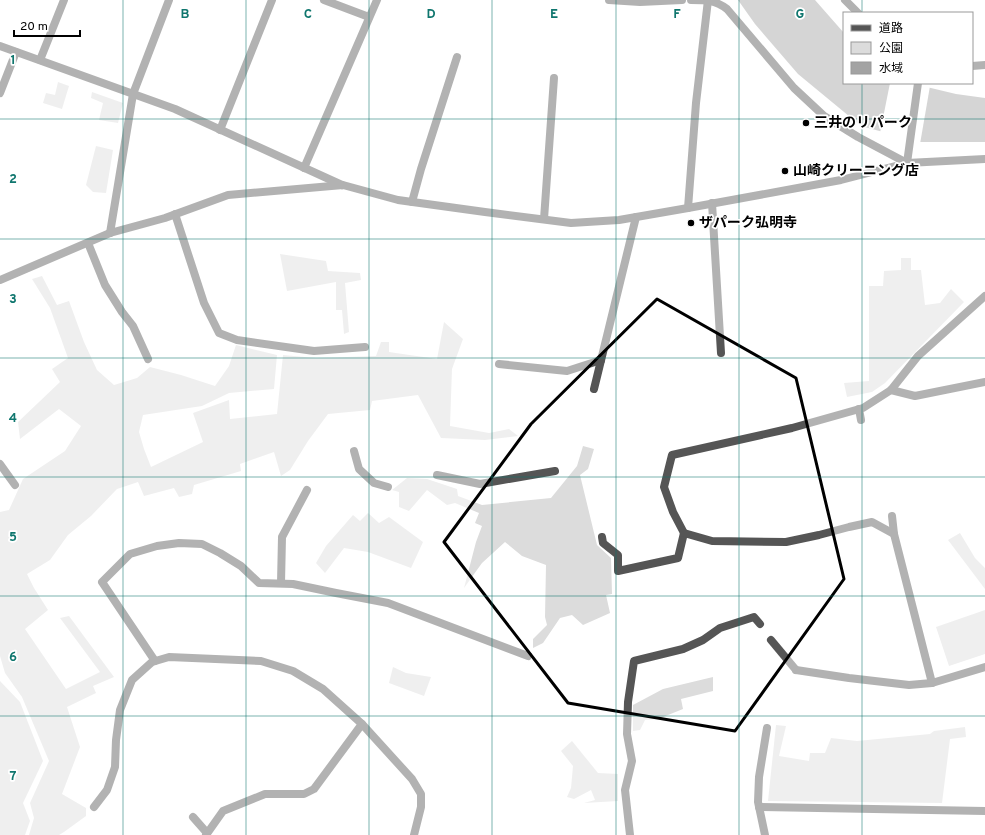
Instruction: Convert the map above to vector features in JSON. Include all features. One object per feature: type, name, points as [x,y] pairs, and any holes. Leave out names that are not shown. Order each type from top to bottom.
[{"type":"street","points":[[40,60],[64,0]]},
{"type":"street","points":[[110,233],[133,94],[169,0]]},
{"type":"street","points":[[220,130],[272,0]]},
{"type":"street","points":[[324,0],[370,18]]},
{"type":"street","points":[[304,168],[377,0]]},
{"type":"street","points":[[609,0],[640,2],[682,0]]},
{"type":"street","points":[[691,0],[708,0],[720,4],[727,9],[794,88],[824,116],[858,137],[907,163]]},
{"type":"street","points":[[688,208],[696,103],[708,0]]},
{"type":"street","points":[[845,0],[857,12]]},
{"type":"street","points":[[0,46],[175,110],[342,185],[398,200],[571,223],[619,220],[688,208],[841,180],[907,163],[985,159]]},
{"type":"street","points":[[0,93],[16,52]]},
{"type":"street","points":[[412,202],[457,57]]},
{"type":"street","points":[[973,66],[985,66]]},
{"type":"street","points":[[544,219],[554,78]]},
{"type":"street","points":[[907,163],[918,84]]},
{"type":"street","points":[[0,280],[110,233],[175,214],[228,195],[342,185]]},
{"type":"street","points":[[712,203],[721,353]]},
{"type":"street","points":[[175,214],[204,303],[220,333],[237,340],[314,351],[365,347]]},
{"type":"street","points":[[594,389],[636,217]]},
{"type":"street","points":[[88,243],[105,285],[133,326],[148,359]]},
{"type":"street","points":[[894,534],[872,522],[786,542],[712,541],[684,532],[672,512],[664,487],[672,455],[792,428],[862,408],[891,390],[918,356],[985,296]]},
{"type":"street","points":[[499,364],[567,371],[601,360]]},
{"type":"street","points":[[891,390],[914,396],[985,382]]},
{"type":"street","points":[[859,409],[861,420]]},
{"type":"street","points":[[354,451],[358,469],[374,483],[388,487]]},
{"type":"street","points":[[0,464],[15,485]]},
{"type":"street","points":[[437,475],[480,484],[555,471]]},
{"type":"street","points":[[281,584],[282,537],[306,490]]},
{"type":"street","points":[[892,516],[894,534],[932,684]]},
{"type":"street","points":[[602,537],[603,543],[618,555],[618,571],[678,558],[684,532]]},
{"type":"street","points":[[156,662],[102,582],[130,554],[158,546],[179,543],[202,544],[220,552],[241,566],[259,583],[293,584],[388,603],[528,656]]},
{"type":"street","points":[[630,835],[625,790],[632,761],[627,734],[628,702],[634,661],[683,649],[703,640],[720,628],[754,618],[760,624]]},
{"type":"street","points":[[771,640],[796,670],[849,678],[909,685],[932,684],[985,667]]},
{"type":"street","points":[[94,807],[107,790],[114,767],[120,710],[132,680],[152,662],[169,657],[261,661],[293,671],[323,689],[362,724],[412,779],[420,794],[421,807],[414,835]]},
{"type":"street","points":[[193,817],[206,834],[223,811],[265,794],[304,794],[314,789],[362,724]]},
{"type":"street","points":[[765,835],[758,802],[759,777],[767,728]]},
{"type":"street","points":[[759,808],[985,811]]},
{"type":"highlighted area","points":[[657,299],[796,378],[844,579],[735,731],[568,703],[444,542],[531,424]]},
{"type":"green space","points":[[58,82],[69,86],[62,109],[43,103],[46,93],[55,95]]},
{"type":"green space","points":[[92,92],[123,103],[118,123],[99,120],[103,103],[91,98]]},
{"type":"green space","points":[[96,146],[113,150],[106,193],[93,192],[86,185]]},
{"type":"green space","points":[[280,254],[326,261],[328,271],[360,273],[361,280],[345,283],[349,332],[344,334],[342,310],[336,310],[336,282],[287,291]]},
{"type":"green space","points":[[901,258],[911,258],[911,270],[921,270],[925,305],[940,303],[951,289],[964,302],[885,383],[872,392],[847,397],[844,383],[869,381],[869,286],[883,286],[884,271],[901,270]]},
{"type":"green space","points":[[42,276],[57,305],[69,301],[84,342],[97,370],[114,385],[137,378],[150,367],[215,386],[229,366],[236,345],[277,355],[274,389],[229,393],[202,406],[143,415],[139,432],[151,467],[203,442],[193,413],[229,400],[230,419],[277,414],[283,355],[316,358],[376,356],[381,342],[389,342],[389,352],[437,359],[444,322],[463,339],[452,369],[450,426],[489,433],[509,429],[518,436],[485,440],[441,438],[418,395],[372,401],[370,410],[328,414],[308,441],[290,470],[281,476],[274,452],[240,464],[241,471],[194,485],[192,494],[179,497],[174,488],[144,496],[138,482],[117,489],[91,516],[68,535],[50,560],[27,574],[48,610],[25,629],[66,689],[100,672],[60,618],[69,616],[114,677],[93,686],[96,693],[67,707],[80,747],[62,794],[86,808],[86,816],[59,835],[29,835],[34,818],[30,803],[49,761],[22,697],[5,673],[0,656],[0,512],[9,510],[23,479],[65,451],[81,426],[59,409],[20,439],[18,422],[60,382],[52,369],[68,358],[50,308],[32,279]]},
{"type":"green space","points":[[583,446],[594,449],[588,469],[580,475],[597,545],[611,558],[612,594],[606,595],[610,613],[583,625],[572,615],[560,618],[543,643],[533,648],[533,639],[547,625],[545,617],[546,565],[522,556],[505,542],[482,563],[464,588],[476,542],[482,526],[475,523],[479,513],[455,503],[447,505],[427,490],[409,511],[399,507],[399,492],[392,490],[407,478],[427,479],[457,489],[458,496],[482,505],[551,498],[577,466]]},
{"type":"green space","points":[[368,513],[379,523],[389,517],[423,542],[411,568],[368,552],[344,548],[325,573],[316,563],[326,546],[353,515],[360,521]]},
{"type":"green space","points":[[960,533],[975,558],[985,568],[985,589],[948,540]]},
{"type":"green space","points":[[985,610],[985,654],[949,666],[936,627]]},
{"type":"green space","points":[[393,667],[406,673],[431,677],[424,696],[389,683]]},
{"type":"green space","points":[[713,677],[713,691],[681,699],[683,709],[658,719],[645,720],[640,730],[633,731],[633,705],[663,689]]},
{"type":"green space","points":[[0,681],[20,702],[43,761],[23,803],[30,821],[25,835],[0,835]]},
{"type":"green space","points":[[776,725],[786,726],[779,756],[809,761],[810,753],[825,753],[831,738],[857,741],[930,734],[934,731],[965,727],[966,737],[950,739],[942,803],[768,801]]},
{"type":"green space","points":[[572,741],[598,773],[618,774],[618,801],[584,803],[595,800],[591,790],[574,799],[567,797],[571,788],[573,766],[561,751]]},
{"type":"water","points":[[738,0],[815,0],[843,32],[843,84],[914,84],[956,94],[985,98],[985,142],[920,142],[861,126],[798,74],[755,24]]},
{"type":"pier","points":[[890,84],[922,84],[930,86],[920,144],[880,133]]},
{"type":"place","name":"三井のリパーク","points":[[806,123]]},
{"type":"place","name":"山崎クリーニング店","points":[[785,171]]},
{"type":"place","name":"ザパーク弘明寺","points":[[691,223]]}]
